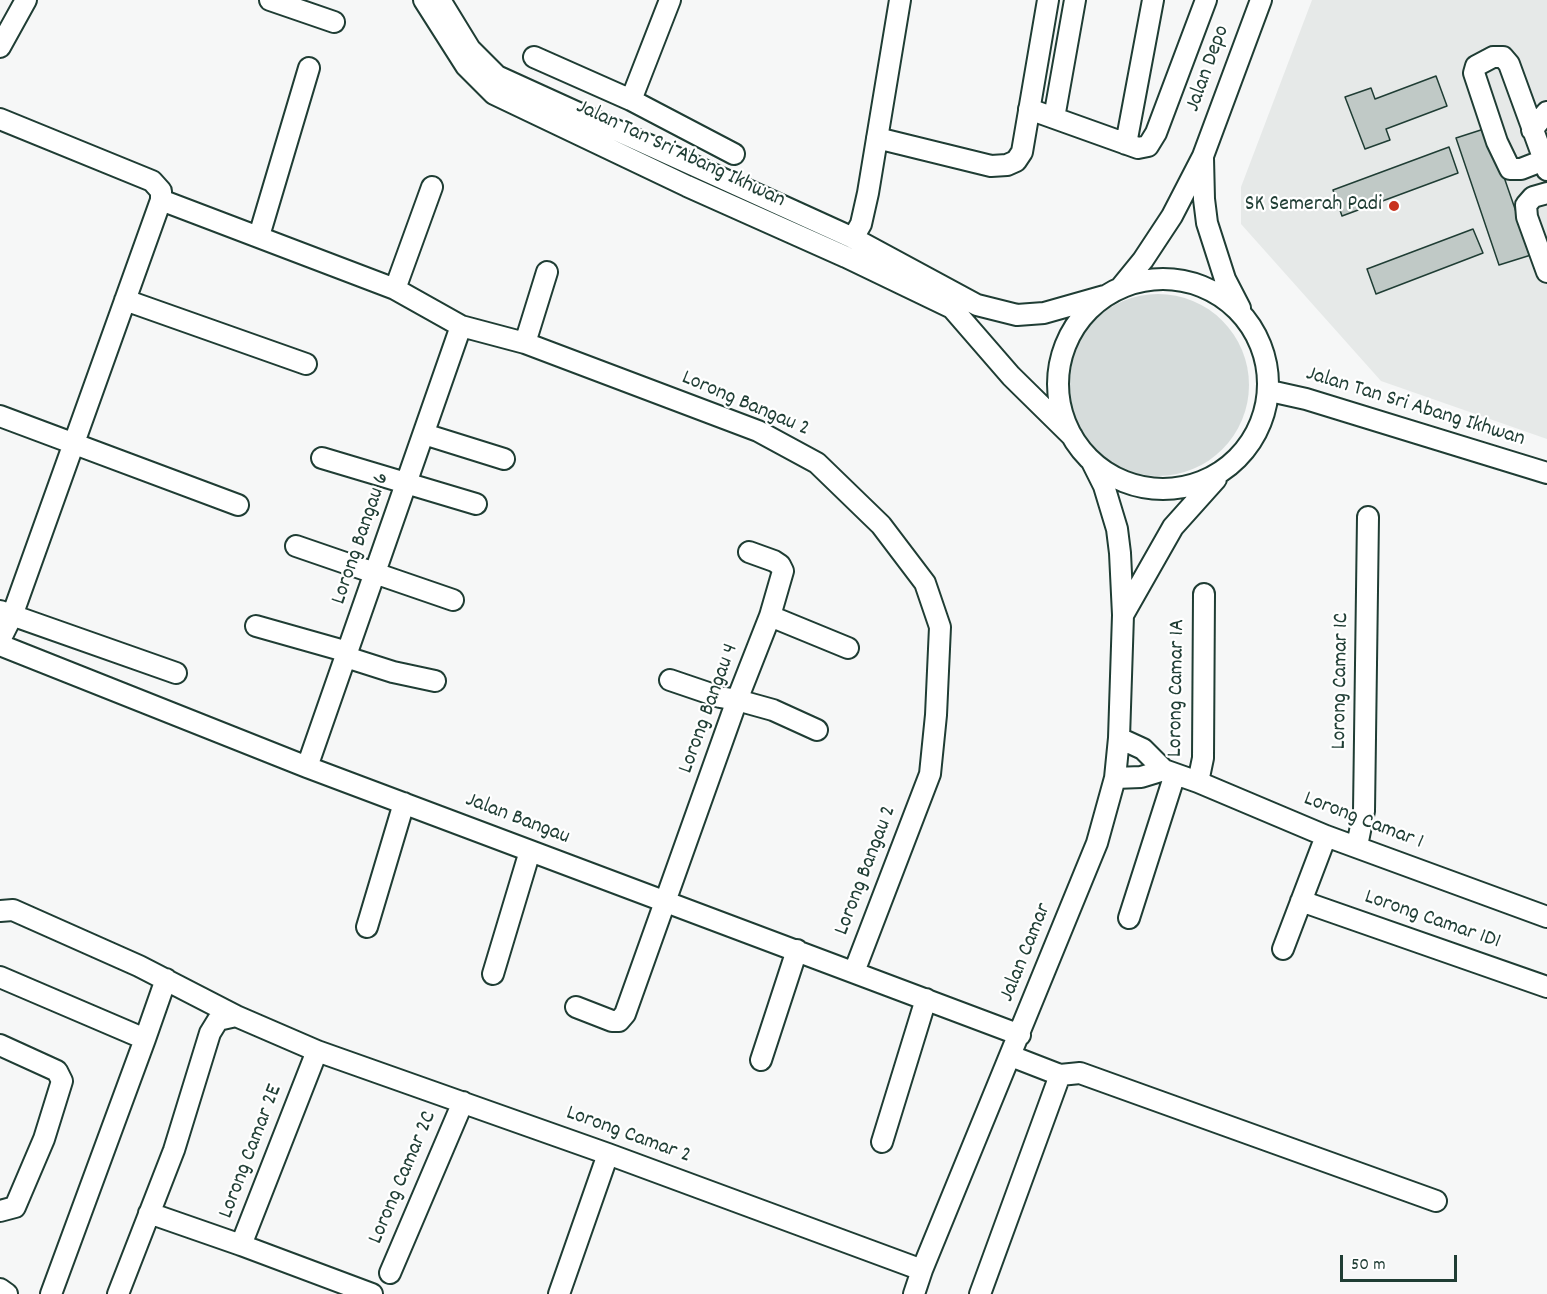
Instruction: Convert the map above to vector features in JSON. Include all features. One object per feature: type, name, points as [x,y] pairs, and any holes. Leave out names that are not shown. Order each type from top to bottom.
[{"type":"street","points":[[0,47],[26,0]]},
{"type":"street","points":[[270,0],[334,22]]},
{"type":"street","name":"Jalan Tan Sri Abang Ikhwan","points":[[424,0],[466,66],[494,94],[687,186],[846,257],[956,302]]},
{"type":"street","name":"Jalan Tan Sri Abang Ikhwan","points":[[440,0],[470,49],[497,76],[853,238],[956,302]]},
{"type":"street","points":[[631,100],[670,0]]},
{"type":"street","points":[[853,238],[861,224],[878,138],[900,0]]},
{"type":"street","points":[[878,138],[991,166],[1007,165],[1016,161],[1022,152],[1048,0]]},
{"type":"street","points":[[1054,118],[1075,0]]},
{"type":"street","points":[[1126,144],[1153,0]]},
{"type":"street","points":[[1029,109],[1138,148],[1148,146],[1156,133],[1206,0]]},
{"type":"street","name":"Jalan Depo","points":[[1203,156],[1261,0]]},
{"type":"street","points":[[534,57],[631,100],[734,154]]},
{"type":"street","points":[[1493,57],[1503,57],[1509,64],[1545,165],[1510,169],[1497,142],[1474,74],[1476,66],[1493,57]]},
{"type":"street","points":[[259,236],[309,68]]},
{"type":"street","points":[[1533,130],[1547,111]]},
{"type":"street","points":[[0,119],[152,182],[160,191],[161,200],[74,443],[6,614],[0,643]]},
{"type":"street","points":[[956,302],[1011,376],[1071,436],[1092,462],[1119,480],[1134,486],[1163,490],[1195,485],[1224,470],[1246,449],[1256,434],[1270,391],[1263,351],[1225,279],[1207,223],[1203,156]]},
{"type":"street","points":[[1071,436],[1060,406],[1058,388],[1061,359],[1070,334],[1079,320],[1113,292],[1143,260],[1172,216],[1203,156]]},
{"type":"street","points":[[395,289],[432,187]]},
{"type":"street","points":[[1547,193],[1533,197],[1526,205],[1527,217],[1547,272]]},
{"type":"street","name":"Lorong Bangau 2","points":[[161,200],[395,289],[461,326],[525,344],[758,431],[817,463],[881,525],[925,583],[939,627],[936,715],[930,774],[854,972]]},
{"type":"street","points":[[525,344],[546,272]]},
{"type":"street","points":[[956,302],[1017,315],[1044,313],[1151,279],[1165,279],[1185,281],[1212,291],[1241,311]]},
{"type":"street","points":[[125,300],[306,364]]},
{"type":"street","name":"Lorong Bangau 6","points":[[307,767],[461,326]]},
{"type":"street","name":"Jalan Tan Sri Abang Ikhwan","points":[[1270,391],[1306,399],[1547,473]]},
{"type":"street","points":[[0,416],[238,505]]},
{"type":"street","points":[[424,434],[504,459]]},
{"type":"street","points":[[322,458],[476,504]]},
{"type":"street","name":"Jalan Camar","points":[[915,1294],[922,1270],[1097,843],[1115,778],[1119,738],[1123,615],[1117,529],[1104,486],[1092,462]]},
{"type":"street","name":"Jalan Camar","points":[[1123,615],[1173,527],[1224,470]]},
{"type":"street","name":"Lorong Camar 1C","points":[[1357,846],[1364,811],[1368,517]]},
{"type":"street","points":[[296,546],[453,600]]},
{"type":"street","name":"Lorong Bangau 4","points":[[576,1007],[612,1021],[619,1021],[625,1014],[737,700],[770,616],[783,571],[774,561],[749,552]]},
{"type":"street","name":"Lorong Camar 1A","points":[[1198,782],[1203,758],[1204,594]]},
{"type":"street","points":[[6,614],[176,673]]},
{"type":"street","points":[[770,616],[848,648]]},
{"type":"street","points":[[256,626],[393,672],[435,681]]},
{"type":"street","name":"Jalan Bangau","points":[[0,643],[307,767],[1020,1035]]},
{"type":"street","points":[[670,680],[720,698],[737,700],[773,710],[818,730]]},
{"type":"street","name":"Lorong Camar 1","points":[[1119,738],[1143,749],[1170,772],[1326,836],[1547,917]]},
{"type":"street","points":[[1115,778],[1141,777],[1170,772],[1129,918]]},
{"type":"street","points":[[367,927],[404,803]]},
{"type":"street","points":[[1283,949],[1326,836]]},
{"type":"street","points":[[493,974],[530,851]]},
{"type":"street","name":"Lorong Camar 1D1","points":[[1301,900],[1547,987]]},
{"type":"street","name":"Lorong Camar 2","points":[[0,911],[13,910],[166,979],[236,1016],[316,1051],[608,1154],[922,1270]]},
{"type":"street","points":[[761,1060],[797,950]]},
{"type":"street","points":[[0,977],[146,1039]]},
{"type":"street","points":[[51,1294],[166,979]]},
{"type":"street","points":[[882,1142],[926,999]]},
{"type":"street","points":[[118,1294],[174,1150],[210,1033],[218,1020],[236,1016]]},
{"type":"street","points":[[0,1045],[57,1071],[62,1081],[44,1139],[15,1207],[0,1211]]},
{"type":"street","name":"Lorong Camar 2E","points":[[149,1213],[241,1245],[316,1051]]},
{"type":"street","points":[[1011,1056],[1060,1075],[1080,1073],[1436,1201]]},
{"type":"street","points":[[980,1294],[1060,1075]]},
{"type":"street","name":"Lorong Camar 2C","points":[[390,1273],[462,1102]]},
{"type":"street","points":[[559,1294],[608,1154]]},
{"type":"street","points":[[241,1245],[372,1294]]},
{"type":"street","points":[[0,1289],[7,1294]]},
{"type":"shaded area","name":"SK Semerah Padi","points":[[1312,0],[1547,0],[1547,439],[1381,381],[1241,224],[1241,187]]},
{"type":"shaded area","points":[[1158,294],[1193,301],[1222,321],[1242,350],[1249,385],[1242,420],[1222,449],[1193,469],[1158,476],[1123,469],[1094,449],[1074,420],[1067,385],[1074,350],[1094,321],[1123,301]]},
{"type":"building","points":[[1436,76],[1447,106],[1386,129],[1390,140],[1365,149],[1345,97],[1371,88],[1375,99]]},
{"type":"building","points":[[1487,128],[1531,255],[1499,265],[1456,138]]},
{"type":"building","points":[[1449,147],[1458,173],[1342,216],[1333,190]]},
{"type":"building","points":[[1473,229],[1483,253],[1376,294],[1367,269]]},
{"type":"place","name":"SK Semerah Padi","points":[[1394,206]]}]
